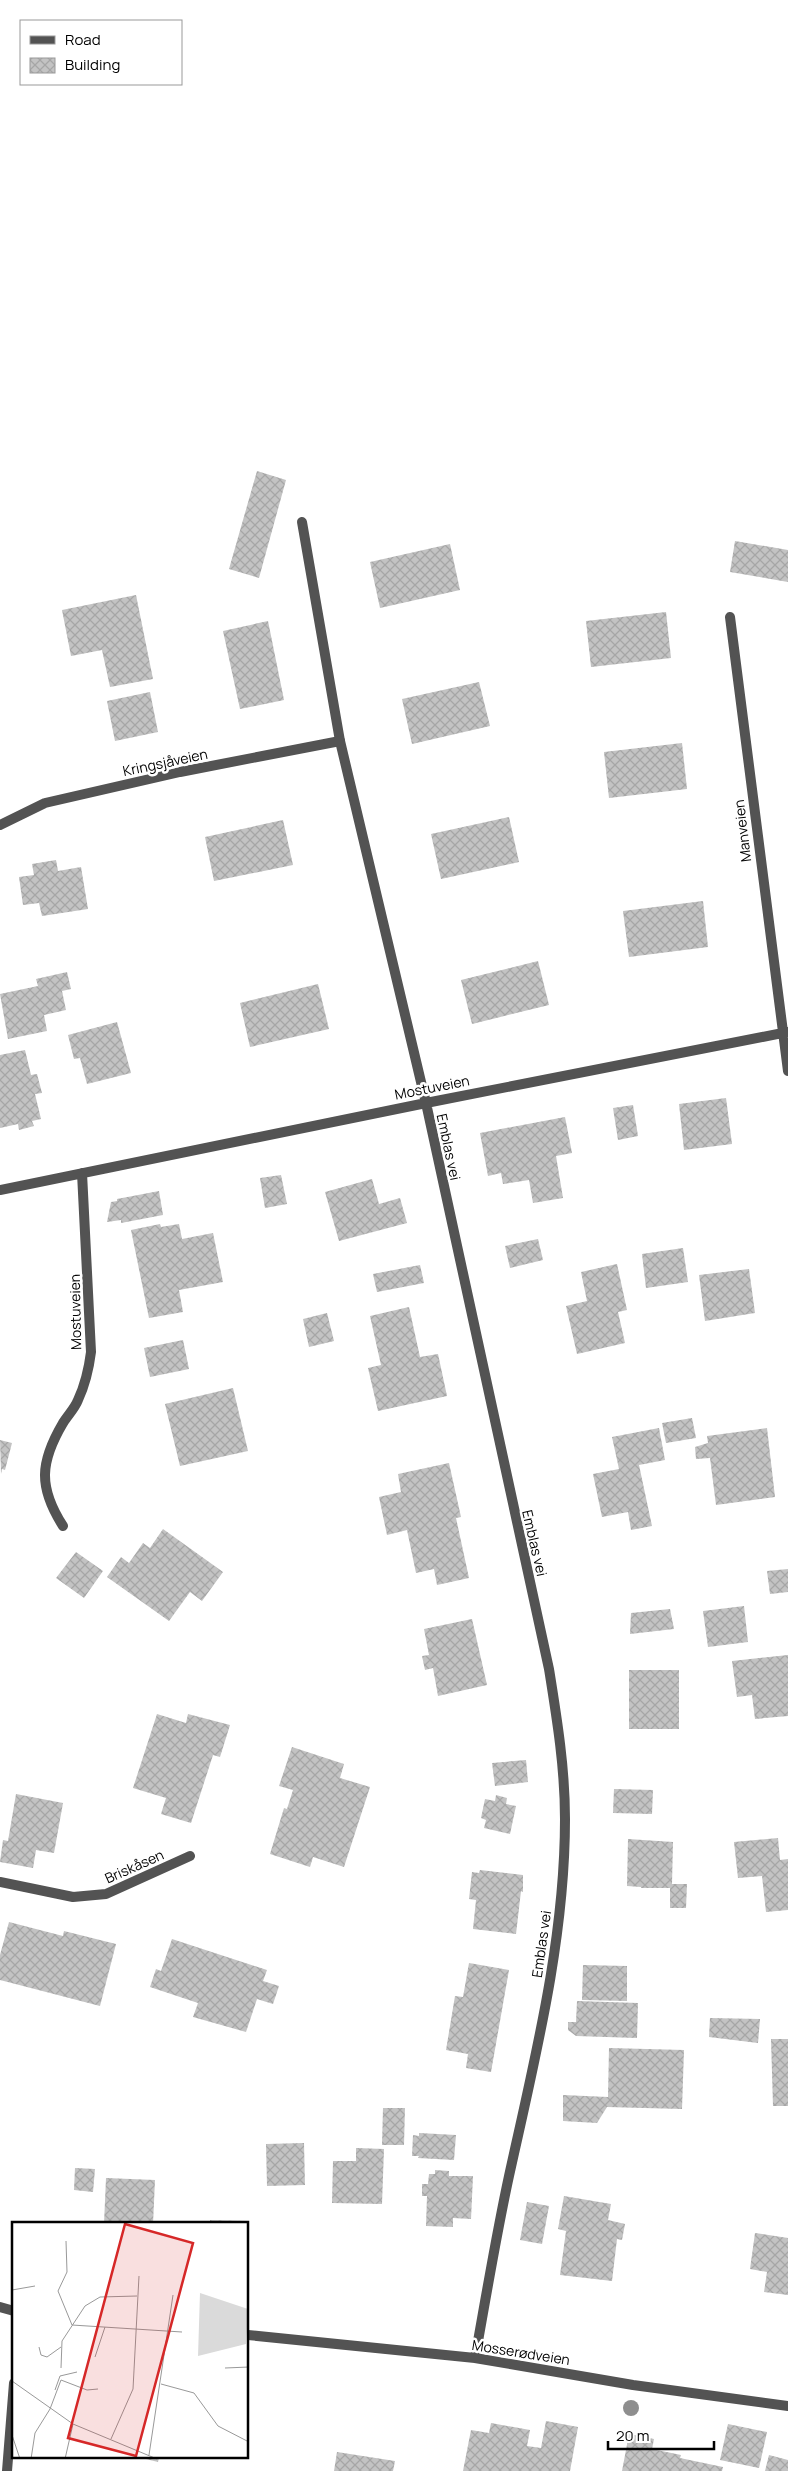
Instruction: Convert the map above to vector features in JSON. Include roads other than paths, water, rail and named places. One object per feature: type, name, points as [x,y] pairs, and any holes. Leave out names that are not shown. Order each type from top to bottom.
[{"type":"street","name":"Emblas vei","points":[[302,522],[340,742],[426,1102],[550,1669],[562,1753],[565,1819],[560,1925],[542,2030],[508,2181],[475,2358]]},
{"type":"street","name":"Manveien","points":[[730,617],[761,869],[786,1032],[788,1071]]},
{"type":"street","name":"Kringsjåveien","points":[[0,825],[45,803],[180,772],[340,742]]},
{"type":"street","name":"Mostuveien","points":[[0,1190],[426,1102],[786,1032]]},
{"type":"street","name":"Mostuveien","points":[[63,1526],[50,1505],[44,1475],[53,1444],[63,1423],[78,1402],[89,1367],[91,1352],[82,1173]]},
{"type":"street","name":"Briskåsen","points":[[0,1882],[73,1897],[106,1894],[190,1856]]},
{"type":"street","name":"Mosserødveien","points":[[249,2335],[475,2358],[634,2385],[788,2406]]},
{"type":"street","points":[[8,2471],[12,2412]]}]
